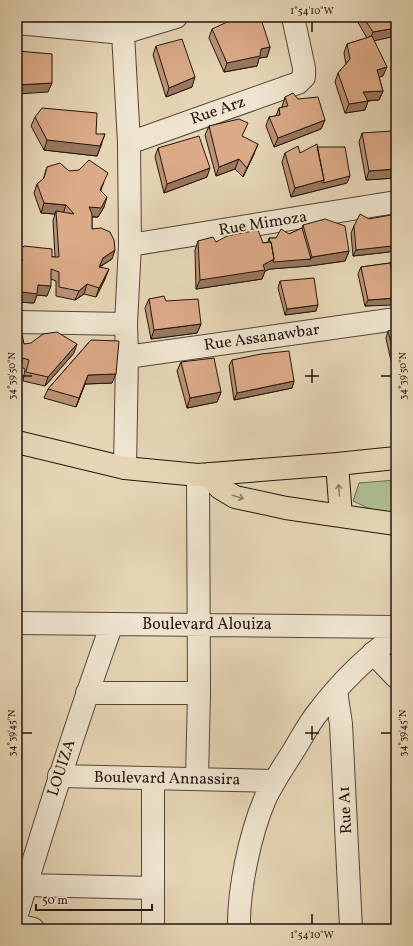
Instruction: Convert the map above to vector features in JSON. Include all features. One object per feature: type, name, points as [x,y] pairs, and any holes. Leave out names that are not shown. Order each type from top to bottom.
[{"type":"main road","points":[[17,442],[125,468],[203,474],[396,458]]},
{"type":"main road","points":[[337,464],[341,516]]},
{"type":"main road","points":[[203,474],[220,488],[235,497],[286,508],[396,524]]},
{"type":"street","points":[[17,22],[121,25],[176,17]]},
{"type":"street","name":"Rue Arz","points":[[129,143],[298,83],[304,77],[304,68],[293,17]]},
{"type":"street","points":[[121,25],[129,143],[130,245],[126,324],[127,357],[125,468]]},
{"type":"street","name":"Rue Mimoza","points":[[130,245],[396,202]]},
{"type":"street","name":"Rue Assanawbar","points":[[127,357],[396,319]]},
{"type":"street","points":[[17,322],[126,324]]},
{"type":"street","points":[[197,780],[203,474]]},
{"type":"street","name":"Boulevard Alouiza","points":[[17,623],[396,627]]},
{"type":"street","name":"LOUIZA","points":[[17,914],[59,776],[112,624]]},
{"type":"street","points":[[239,929],[242,892],[252,838],[265,800],[274,781],[319,711],[373,653],[396,635]]},
{"type":"street","points":[[373,653],[396,677]]},
{"type":"street","name":"Rue A1","points":[[336,691],[342,732],[351,929]]},
{"type":"street","points":[[87,693],[199,693]]},
{"type":"street","name":"Boulevard Annassira","points":[[59,776],[274,781]]},
{"type":"street","points":[[153,778],[153,929]]},
{"type":"street","points":[[26,885],[153,888]]},
{"type":"street","points":[[17,925],[33,929]]},
{"type":"green space","points":[[396,480],[396,514],[379,513],[353,501],[359,483]]},
{"type":"building","points":[[238,17],[261,19],[270,47],[261,49],[260,56],[227,63],[212,29]]},
{"type":"building","points":[[363,17],[396,17],[396,28],[373,32]]},
{"type":"building","points":[[372,36],[387,67],[377,70],[383,91],[363,92],[368,101],[349,104],[338,73],[350,59],[347,44]]},
{"type":"building","points":[[182,39],[195,77],[169,88],[156,46]]},
{"type":"building","points":[[17,51],[52,54],[52,83],[17,85]]},
{"type":"building","points":[[293,93],[298,99],[318,97],[325,120],[278,138],[269,117],[280,115],[279,108],[288,106],[285,97]]},
{"type":"building","points":[[42,108],[97,113],[96,134],[105,134],[100,146],[47,140],[35,117]]},
{"type":"building","points":[[239,119],[248,123],[242,136],[258,144],[247,168],[239,159],[219,167],[209,126]]},
{"type":"building","points":[[392,131],[396,169],[369,171],[362,133]]},
{"type":"building","points":[[199,136],[210,168],[167,184],[158,148]]},
{"type":"building","points":[[396,143],[396,164],[394,144]]},
{"type":"building","points":[[317,144],[324,180],[295,188],[285,153],[298,146],[300,153]]},
{"type":"building","points":[[317,147],[345,147],[350,176],[323,183],[324,180]]},
{"type":"building","points":[[89,160],[108,173],[100,190],[107,197],[101,208],[89,207],[92,214],[92,229],[101,228],[110,232],[114,240],[115,250],[103,258],[99,267],[109,269],[99,288],[87,284],[79,291],[59,287],[59,272],[51,269],[51,286],[38,285],[37,294],[22,292],[17,286],[17,277],[22,273],[17,270],[17,267],[23,260],[17,255],[24,246],[52,249],[52,257],[59,257],[56,211],[74,214],[66,205],[44,203],[37,184],[44,178],[47,167],[60,163],[69,171],[79,170]]},
{"type":"building","points":[[360,214],[369,219],[396,214],[396,244],[392,246],[356,250],[354,226]]},
{"type":"building","points":[[325,219],[345,226],[349,251],[312,257],[303,225]]},
{"type":"building","points":[[302,228],[311,259],[273,262],[274,259],[269,238],[276,238],[281,229],[289,234]]},
{"type":"building","points":[[258,230],[263,243],[271,242],[274,259],[263,265],[265,270],[200,280],[198,241],[213,237],[216,242],[227,236]]},
{"type":"building","points":[[392,260],[396,260],[396,286]]},
{"type":"building","points":[[390,263],[396,298],[368,300],[361,267]]},
{"type":"building","points":[[314,278],[318,305],[287,309],[280,281]]},
{"type":"building","points":[[164,296],[166,301],[198,299],[201,324],[154,330],[149,299]]},
{"type":"building","points":[[396,330],[396,363],[388,331]]},
{"type":"building","points":[[57,332],[77,344],[48,377],[26,372],[29,360],[23,358],[17,382],[17,334],[22,334],[24,344],[31,343],[43,334]]},
{"type":"building","points":[[91,340],[119,341],[116,374],[88,375],[79,398],[48,389]]},
{"type":"building","points":[[289,351],[294,381],[237,393],[232,360],[261,354]]},
{"type":"building","points":[[214,358],[221,392],[190,398],[181,362]]}]
